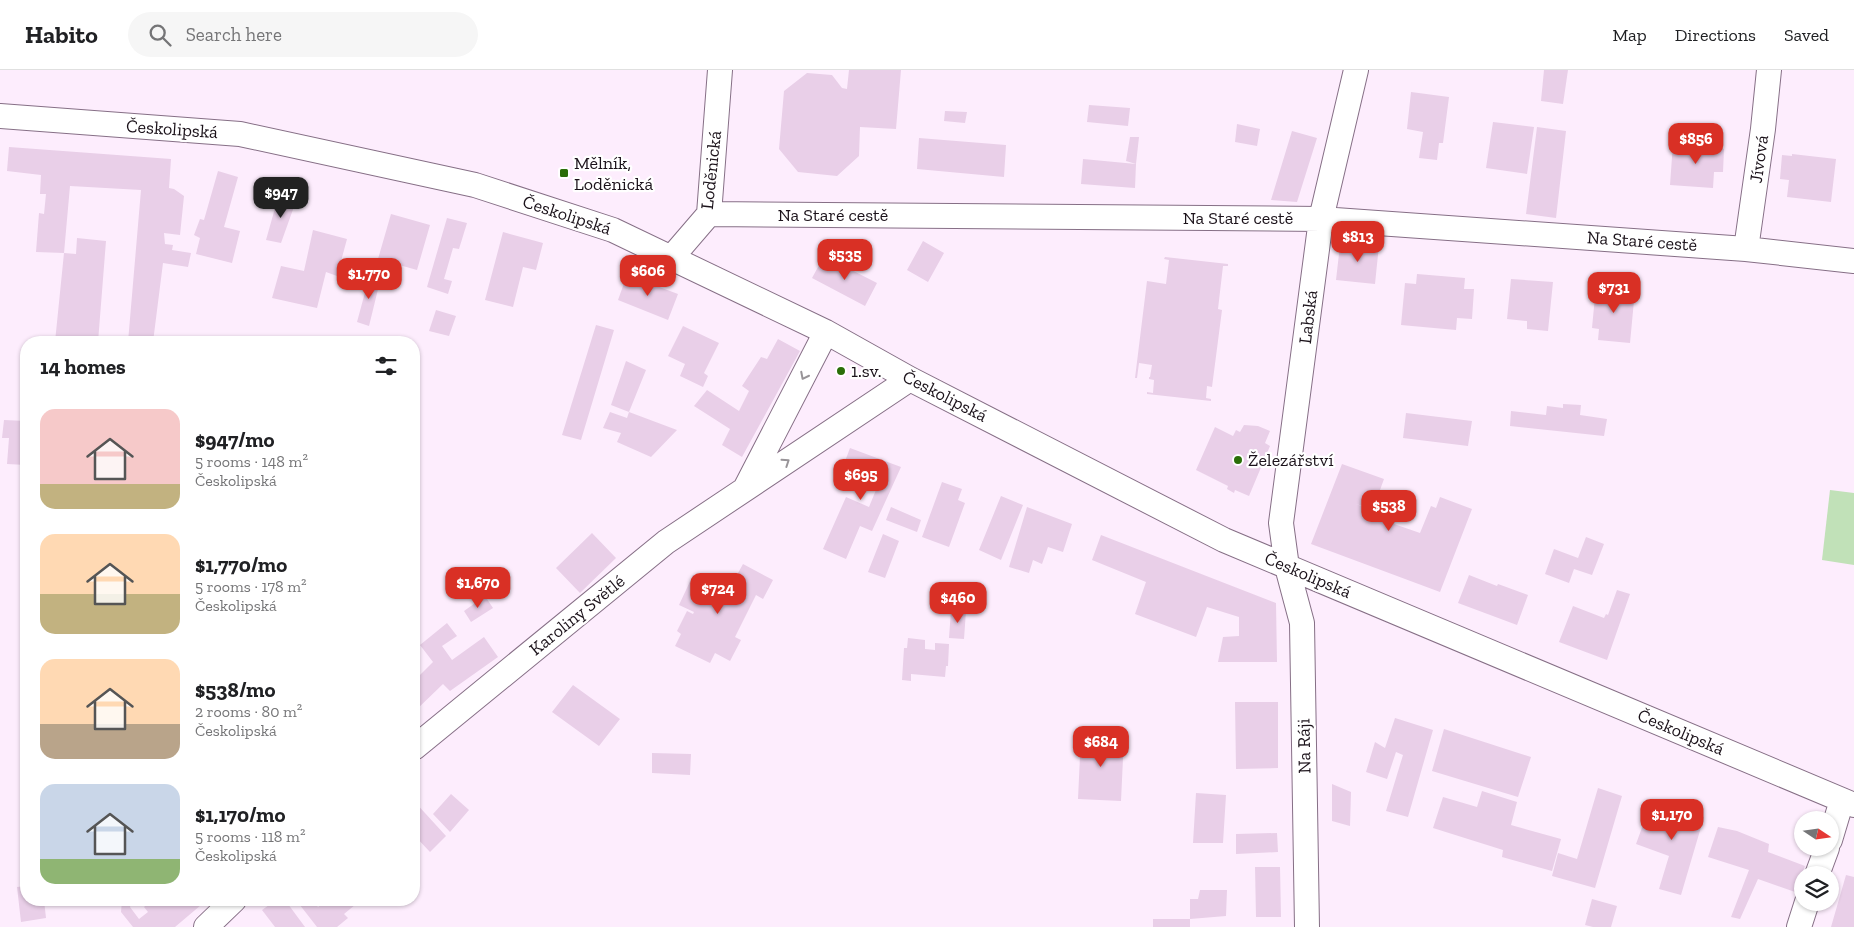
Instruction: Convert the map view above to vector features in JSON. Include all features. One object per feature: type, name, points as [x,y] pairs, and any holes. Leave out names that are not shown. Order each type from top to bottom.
[{"type":"street","name":"Loděnická","points":[[672,256],[709,214],[720,70]]},
{"type":"street","name":"Labská","points":[[1287,566],[1281,523],[1321,219],[1356,70]]},
{"type":"street","name":"Jívová","points":[[1746,249],[1763,129],[1769,70]]},
{"type":"street","name":"Českolipská","points":[[0,116],[240,134],[475,185],[614,230],[672,256],[826,332],[910,379],[1224,540],[1848,802]]},
{"type":"street","name":"Na Staré cestě","points":[[709,214],[1321,219],[1746,249],[1854,261]]},
{"type":"street","name":"Karoliny Světlé","points":[[745,488],[826,332]]},
{"type":"street","name":"Karoliny Světlé","points":[[420,743],[666,542],[910,379]]},
{"type":"street","name":"Na Ráji","points":[[1287,566],[1302,624],[1307,927]]},
{"type":"street","points":[[1839,821],[1848,802]]},
{"type":"street","points":[[206,927],[228,906]]},
{"type":"street","points":[[1798,927],[1804,911]]},
{"type":"green space","points":[[1830,490],[1854,493],[1854,565],[1822,560]]},
{"type":"building","points":[[849,70],[901,70],[896,129],[860,127],[859,156],[837,176],[798,172],[779,149],[784,91],[807,73],[832,75],[842,88],[847,89]]},
{"type":"building","points":[[1544,70],[1568,70],[1563,104],[1541,101]]},
{"type":"building","points":[[1411,92],[1449,97],[1443,143],[1439,143],[1437,160],[1419,158],[1423,132],[1407,129]]},
{"type":"building","points":[[1089,105],[1130,108],[1128,126],[1087,122]]},
{"type":"building","points":[[945,111],[967,112],[965,123],[944,121]]},
{"type":"building","points":[[1493,122],[1534,127],[1527,174],[1486,168]]},
{"type":"building","points":[[1237,124],[1260,129],[1257,146],[1235,142]]},
{"type":"building","points":[[1537,127],[1566,131],[1556,218],[1526,214]]},
{"type":"building","points":[[1292,131],[1317,138],[1297,202],[1271,200]]},
{"type":"building","points":[[1130,137],[1139,137],[1136,164],[1126,161]]},
{"type":"building","points":[[919,138],[1006,145],[1004,177],[917,169]]},
{"type":"building","points":[[1673,143],[1716,146],[1716,148],[1724,149],[1723,172],[1714,172],[1713,188],[1670,185]]},
{"type":"building","points":[[9,147],[171,159],[169,188],[184,196],[180,235],[164,233],[165,244],[173,245],[172,250],[191,253],[188,267],[163,263],[154,336],[129,336],[141,190],[70,186],[64,253],[36,252],[39,213],[44,214],[46,194],[40,194],[41,175],[7,171]]},
{"type":"building","points":[[1792,154],[1836,159],[1831,202],[1787,197],[1789,180],[1780,179],[1782,155],[1792,156]]},
{"type":"building","points":[[1083,159],[1136,164],[1135,188],[1081,184]]},
{"type":"building","points":[[218,171],[238,177],[224,227],[240,231],[232,263],[196,254],[200,238],[194,235],[200,219],[204,220]]},
{"type":"building","points":[[279,194],[296,201],[281,243],[266,240]]},
{"type":"building","points":[[391,214],[430,225],[417,270],[378,259]]},
{"type":"building","points":[[447,218],[467,223],[459,249],[453,248],[444,279],[452,281],[448,294],[427,287]]},
{"type":"building","points":[[313,230],[347,239],[337,276],[326,272],[317,308],[272,298],[281,266],[304,271]]},
{"type":"building","points":[[503,232],[543,243],[536,270],[523,267],[513,307],[485,300]]},
{"type":"building","points":[[77,238],[106,241],[98,336],[56,336],[64,253],[76,254]]},
{"type":"building","points":[[923,241],[944,253],[928,282],[907,270]]},
{"type":"building","points":[[1346,241],[1379,245],[1375,284],[1336,280],[1340,245]]},
{"type":"building","points":[[824,256],[877,283],[865,306],[812,278]]},
{"type":"building","points":[[1165,257],[1228,264],[1228,266],[1223,266],[1218,309],[1222,310],[1212,387],[1207,386],[1206,398],[1211,399],[1211,401],[1147,394],[1147,392],[1153,393],[1154,380],[1149,379],[1152,365],[1139,363],[1137,378],[1135,378],[1147,281],[1166,284],[1169,260],[1164,259]]},
{"type":"building","points":[[370,274],[381,277],[369,326],[357,322]]},
{"type":"building","points":[[1417,274],[1465,278],[1464,289],[1474,289],[1472,319],[1457,318],[1456,330],[1401,325],[1405,283],[1416,284]]},
{"type":"building","points":[[627,275],[678,294],[668,320],[618,300]]},
{"type":"building","points":[[1511,279],[1553,282],[1548,331],[1527,329],[1527,321],[1507,319]]},
{"type":"building","points":[[1596,286],[1635,290],[1630,343],[1598,340],[1599,329],[1592,328]]},
{"type":"building","points":[[436,310],[456,316],[449,336],[429,331]]},
{"type":"building","points":[[596,325],[614,330],[581,440],[562,435]]},
{"type":"building","points":[[683,326],[719,343],[704,373],[708,376],[703,387],[680,376],[685,364],[668,356]]},
{"type":"building","points":[[778,339],[800,351],[742,457],[722,445],[730,429],[694,406],[707,390],[739,411],[749,391],[742,386],[761,357],[767,359]]},
{"type":"building","points":[[626,361],[646,370],[629,412],[611,405]]},
{"type":"building","points":[[1563,404],[1581,405],[1580,415],[1607,419],[1604,436],[1510,426],[1511,411],[1546,415],[1547,406],[1563,408]]},
{"type":"building","points":[[610,412],[627,418],[629,412],[677,430],[651,457],[617,442],[621,433],[603,428]]},
{"type":"building","points":[[1406,413],[1472,421],[1468,446],[1403,438]]},
{"type":"building","points":[[4,420],[20,421],[20,465],[7,464],[9,438],[2,438]]},
{"type":"building","points":[[1244,425],[1258,426],[1270,431],[1265,443],[1270,446],[1249,496],[1235,490],[1234,493],[1227,489],[1228,486],[1196,470],[1215,427],[1233,436],[1236,430],[1240,432]]},
{"type":"building","points":[[850,448],[901,467],[872,531],[860,526],[846,559],[823,549],[846,497],[869,507],[878,485],[841,472]]},
{"type":"building","points":[[1342,464],[1384,479],[1373,509],[1356,504],[1396,519],[1394,524],[1420,533],[1431,506],[1436,508],[1440,497],[1472,509],[1440,592],[1311,544]]},
{"type":"building","points":[[942,482],[962,489],[958,500],[965,503],[949,547],[922,537]]},
{"type":"building","points":[[1001,496],[1023,505],[1001,560],[979,550]]},
{"type":"building","points":[[891,507],[921,520],[917,532],[886,520]]},
{"type":"building","points":[[1027,507],[1072,524],[1063,552],[1048,547],[1042,564],[1033,560],[1029,573],[1009,567]]},
{"type":"building","points":[[592,533],[616,558],[580,593],[556,568]]},
{"type":"building","points":[[883,534],[899,541],[885,578],[868,572]]},
{"type":"building","points":[[1101,535],[1276,603],[1277,662],[1218,662],[1223,637],[1239,636],[1239,617],[1207,607],[1196,637],[1135,614],[1146,582],[1092,560]]},
{"type":"building","points":[[1586,537],[1604,544],[1592,575],[1574,569],[1569,583],[1545,574],[1554,549],[1578,558]]},
{"type":"building","points":[[743,564],[773,580],[763,599],[756,595],[735,637],[741,640],[730,661],[715,653],[710,663],[675,646],[681,634],[677,631],[687,611],[693,614],[694,612],[679,605],[693,575],[711,584],[706,595],[722,602]]},
{"type":"building","points":[[1469,575],[1528,595],[1517,625],[1458,603]]},
{"type":"building","points":[[1617,590],[1630,594],[1607,660],[1559,642],[1573,606],[1604,618],[1606,614],[1608,615]]},
{"type":"building","points":[[485,596],[493,608],[471,622],[464,611]]},
{"type":"building","points":[[951,610],[966,611],[964,639],[949,638]]},
{"type":"building","points":[[447,623],[457,636],[442,646],[452,660],[484,637],[498,657],[450,691],[443,684],[420,706],[420,675],[433,662],[420,645]]},
{"type":"building","points":[[908,638],[925,640],[925,649],[935,650],[935,643],[949,644],[948,666],[946,666],[945,677],[911,674],[911,681],[902,680],[904,648],[907,648]]},
{"type":"building","points":[[573,685],[620,719],[599,746],[552,712]]},
{"type":"building","points":[[1235,702],[1278,702],[1278,768],[1236,769]]},
{"type":"building","points":[[1395,718],[1433,730],[1408,817],[1386,811],[1403,755],[1396,752],[1387,779],[1366,772],[1375,742],[1385,748]]},
{"type":"building","points":[[1444,729],[1531,757],[1518,797],[1432,771]]},
{"type":"building","points":[[1081,735],[1124,737],[1121,801],[1078,799]]},
{"type":"building","points":[[652,753],[691,754],[690,775],[652,773]]},
{"type":"building","points":[[1332,784],[1351,792],[1350,826],[1332,821]]},
{"type":"building","points":[[1598,788],[1622,796],[1595,888],[1552,876],[1558,853],[1577,859]]},
{"type":"building","points":[[1482,791],[1517,802],[1511,825],[1561,839],[1552,871],[1502,857],[1503,850],[1433,828],[1443,797],[1477,807]]},
{"type":"building","points":[[1196,793],[1226,795],[1223,843],[1193,843]]},
{"type":"building","points":[[451,794],[469,810],[450,832],[433,814]]},
{"type":"building","points":[[1652,800],[1704,817],[1681,895],[1659,889],[1669,856],[1636,844]]},
{"type":"building","points":[[420,808],[446,836],[430,852],[420,841]]},
{"type":"building","points":[[1718,827],[1737,831],[1769,844],[1768,852],[1805,866],[1794,866],[1794,892],[1758,879],[1740,919],[1731,917],[1749,870],[1708,857]]},
{"type":"building","points":[[1277,833],[1278,852],[1236,854],[1236,834]]},
{"type":"building","points":[[1255,867],[1280,867],[1281,917],[1256,917]]},
{"type":"building","points":[[1846,875],[1854,877],[1854,927],[1831,927],[1836,911],[1839,911],[1839,899]]},
{"type":"building","points":[[17,887],[20,887],[20,906],[45,906],[46,918],[21,922]]},
{"type":"building","points":[[1200,890],[1227,890],[1226,916],[1190,919],[1190,899],[1198,899]]},
{"type":"building","points":[[1592,899],[1617,906],[1611,927],[1585,925]]},
{"type":"building","points":[[122,906],[130,906],[139,919],[148,912],[145,906],[200,906],[175,927],[133,927],[121,912]]},
{"type":"building","points":[[268,906],[289,906],[305,927],[275,927],[262,910]]},
{"type":"building","points":[[301,906],[354,906],[344,914],[348,918],[337,927],[317,927]]},
{"type":"building","points":[[1153,919],[1190,919],[1190,927],[1153,927]]},
{"type":"place","name":"Mělník, Loděnická","points":[[564,173]]},
{"type":"place","name":"1.sv.","points":[[841,371]]},
{"type":"place","name":"Železářství","points":[[1238,460]]}]
